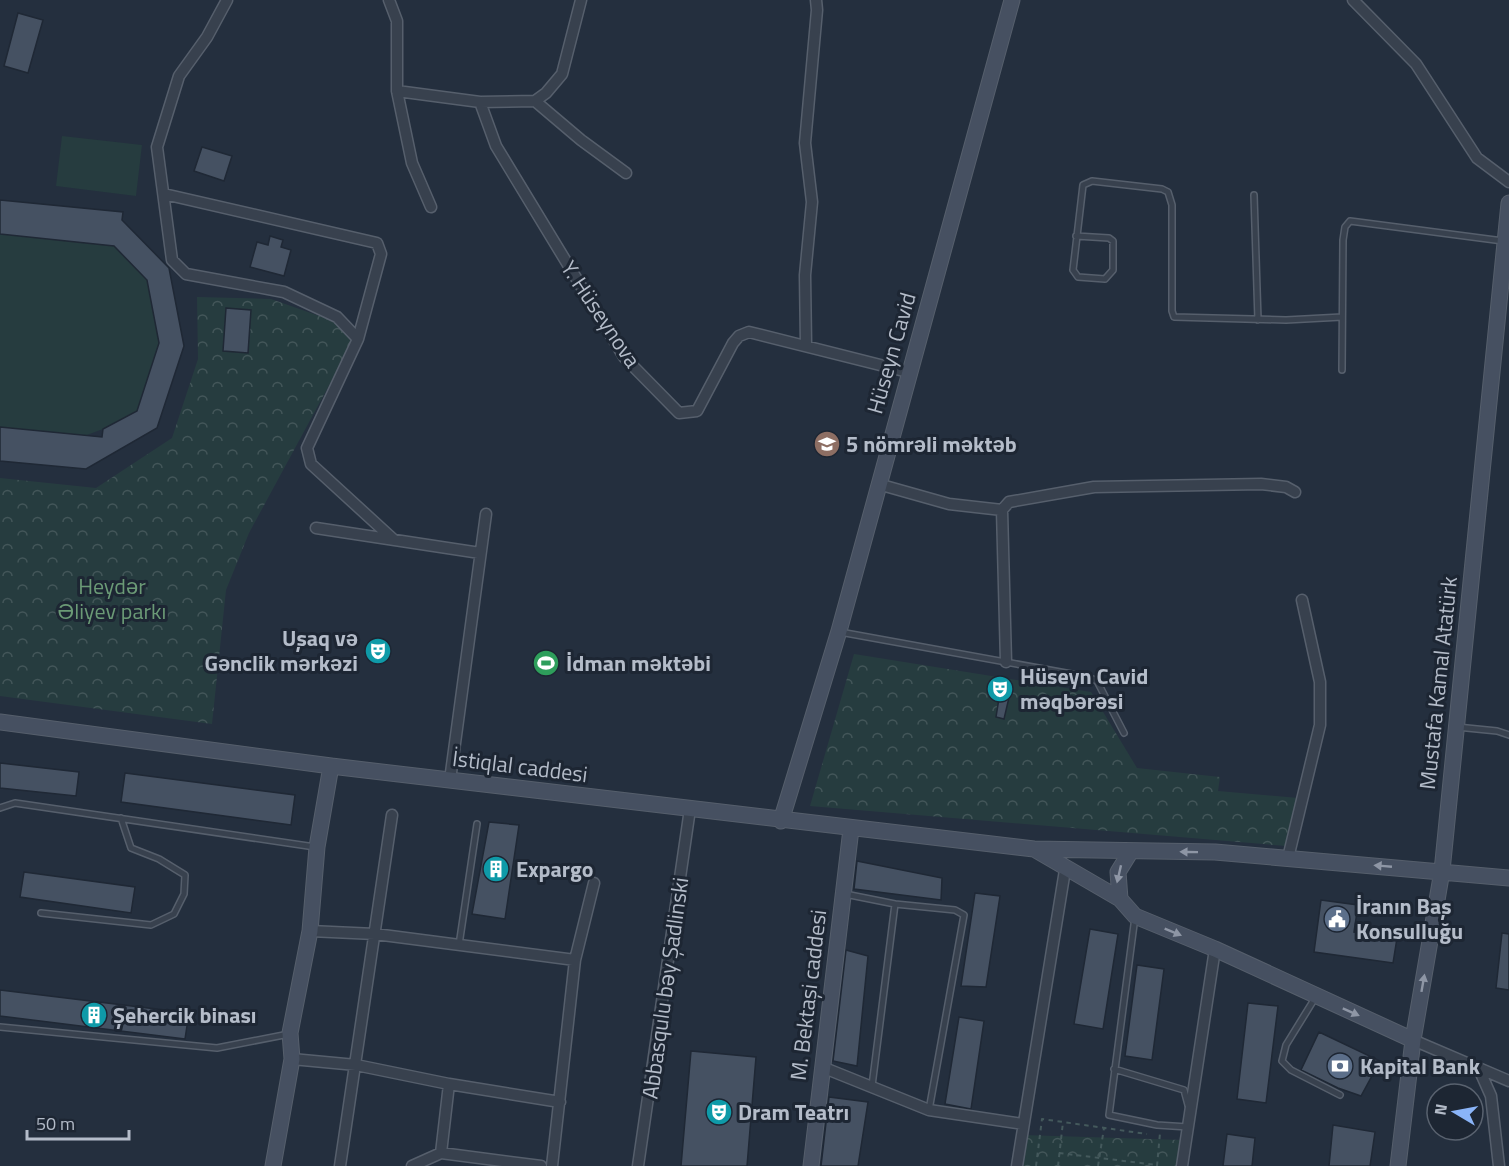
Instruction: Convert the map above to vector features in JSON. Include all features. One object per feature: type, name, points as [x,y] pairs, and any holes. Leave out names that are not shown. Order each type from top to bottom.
[{"type":"main road","name":"Hüseyn Cavid","points":[[781,821],[838,631],[1012,0]]},
{"type":"main road","name":"Mustafa Kamal Atatürk","points":[[1398,1166],[1413,1040],[1442,871],[1509,203]]},
{"type":"main road","name":"İstiqlal caddesi","points":[[0,722],[331,766],[781,821],[1034,849],[1215,852],[1442,871],[1509,879]]},
{"type":"main road","points":[[273,1166],[292,1059],[290,1033],[310,931],[317,847],[331,766]]},
{"type":"main road","name":"M. Bektaşi caddesi","points":[[811,1166],[851,829]]},
{"type":"main road","points":[[1034,849],[1065,870],[1120,899],[1135,916],[1215,949],[1413,1040]]},
{"type":"main road","points":[[1120,899],[1118,872],[1131,851]]},
{"type":"street","points":[[227,0],[207,37],[179,76],[157,147],[172,260],[186,274],[284,292],[337,317],[358,339]]},
{"type":"street","points":[[389,0],[397,21],[397,91],[412,163],[431,207]]},
{"type":"street","points":[[397,91],[480,102],[535,101],[546,93],[562,74],[581,0]]},
{"type":"street","points":[[806,345],[805,275],[812,202],[805,143],[816,0]]},
{"type":"street","points":[[1353,0],[1416,64],[1477,158],[1509,182]]},
{"type":"street","points":[[535,101],[581,140],[626,173]]},
{"type":"street","name":"Y. Hüseynova","points":[[480,102],[496,146],[624,357],[679,413],[697,411],[733,343],[739,336],[749,332],[908,372]]},
{"type":"street","points":[[164,194],[377,243],[381,254],[358,339],[307,448],[311,464],[394,540]]},
{"type":"street","points":[[1006,662],[1002,510],[1009,502],[1094,487],[1250,483],[1286,487],[1296,492]]},
{"type":"street","points":[[878,484],[950,504],[1002,510]]},
{"type":"street","points":[[450,780],[486,514]]},
{"type":"street","points":[[316,528],[480,553]]},
{"type":"street","points":[[1288,858],[1320,725],[1320,682],[1302,600]]},
{"type":"street","name":"Abbasqulu bəy Şadlinski","points":[[638,1166],[690,809]]},
{"type":"street","points":[[340,1166],[392,815]]},
{"type":"street","points":[[1017,1166],[1065,870]]},
{"type":"street","points":[[552,1166],[575,960],[594,883]]},
{"type":"street","points":[[310,931],[375,934],[575,960]]},
{"type":"street","points":[[1182,1166],[1215,949]]},
{"type":"street","points":[[1413,1040],[1509,1081]]},
{"type":"street","points":[[292,1059],[356,1065],[449,1084],[560,1102]]},
{"type":"street","points":[[822,1067],[929,1110],[1023,1125]]},
{"type":"street","points":[[1479,1069],[1491,1096],[1499,1166]]},
{"type":"street","points":[[441,1153],[449,1084]]},
{"type":"street","points":[[412,1166],[441,1153],[540,1166]]},
{"type":"lane","points":[[1076,236],[1109,238],[1113,241],[1113,270],[1107,278],[1088,279],[1074,274],[1076,236],[1079,202],[1086,182],[1162,189],[1168,192],[1172,205],[1172,311],[1174,317],[1258,320],[1342,318]]},
{"type":"lane","points":[[1254,195],[1258,320]]},
{"type":"lane","points":[[1342,370],[1343,240],[1345,227],[1350,221],[1504,241]]},
{"type":"lane","points":[[838,631],[1088,677],[1097,681],[1124,734]]},
{"type":"lane","points":[[1456,727],[1509,735]]},
{"type":"lane","points":[[0,808],[15,803],[317,847]]},
{"type":"lane","points":[[41,913],[151,925],[174,914],[184,894],[185,876],[159,859],[131,848],[121,818]]},
{"type":"lane","points":[[459,945],[477,824]]},
{"type":"lane","points":[[843,894],[895,904],[955,910],[964,915],[929,1110]]},
{"type":"lane","points":[[872,1086],[895,904]]},
{"type":"lane","points":[[1135,916],[1110,1115],[1157,1125],[1188,1127]]},
{"type":"lane","points":[[1316,996],[1287,1045],[1282,1061],[1291,1070],[1340,1095]]},
{"type":"lane","points":[[0,1027],[217,1048],[290,1033]]},
{"type":"lane","points":[[1114,1069],[1184,1090],[1190,1111]]},
{"type":"path","points":[[1036,1166],[1042,1119],[1161,1136]]},
{"type":"path","points":[[1058,1166],[1063,1122]]},
{"type":"path","points":[[1059,1153],[1157,1166],[1161,1136],[1157,1125]]},
{"type":"path","points":[[1098,1166],[1104,1128]]},
{"type":"green space","points":[[62,136],[142,145],[136,196],[56,186]]},
{"type":"green space","points":[[0,200],[123,212],[122,220],[169,268],[184,346],[157,428],[100,461],[103,429],[87,435],[83,469],[0,461]]},
{"type":"green space","name":"Heydər Əliyev parkı","points":[[197,297],[271,299],[359,330],[249,533],[226,590],[212,724],[0,696],[0,478],[96,488],[172,438],[198,359]]},
{"type":"green space","points":[[854,654],[1091,692],[1137,768],[1220,777],[1218,791],[1298,798],[1286,846],[810,806]]},
{"type":"green space","points":[[1023,1135],[1182,1140],[1177,1166],[1017,1166]]},
{"type":"building","points":[[18,13],[43,20],[28,73],[4,66]]},
{"type":"building","points":[[202,147],[232,156],[224,181],[194,171]]},
{"type":"building","points":[[0,200],[123,212],[122,220],[169,268],[184,346],[157,428],[86,469],[0,461],[0,427],[102,437],[103,429],[137,411],[159,343],[147,280],[114,246],[0,234]]},
{"type":"building","points":[[270,236],[283,240],[281,247],[291,250],[284,276],[250,267],[257,242],[268,245]]},
{"type":"building","points":[[226,308],[251,310],[248,353],[223,351]]},
{"type":"building","points":[[1001,686],[1011,689],[1004,719],[996,717]]},
{"type":"building","points":[[0,763],[79,772],[76,796],[0,788]]},
{"type":"building","points":[[125,773],[295,795],[291,825],[121,802]]},
{"type":"building","name":"Expargo","points":[[489,822],[519,825],[505,919],[472,914]]},
{"type":"building","points":[[857,861],[942,878],[941,900],[854,889]]},
{"type":"building","points":[[24,872],[135,887],[131,913],[20,897]]},
{"type":"building","points":[[975,893],[1000,896],[986,987],[961,986]]},
{"type":"building","name":"İranın Baş Konsulluğu","points":[[1321,900],[1358,905],[1354,932],[1397,938],[1393,963],[1314,952]]},
{"type":"building","points":[[1090,929],[1118,934],[1103,1029],[1074,1024]]},
{"type":"building","points":[[1502,933],[1509,934],[1509,990],[1496,988]]},
{"type":"building","points":[[846,950],[868,956],[857,1066],[833,1061]]},
{"type":"building","points":[[1137,965],[1164,969],[1152,1060],[1125,1056]]},
{"type":"building","name":"Şehercik binası","points":[[0,990],[189,1013],[185,1039],[0,1016]]},
{"type":"building","points":[[1248,1003],[1278,1006],[1266,1103],[1237,1099]]},
{"type":"building","points":[[959,1017],[984,1021],[971,1109],[945,1104]]},
{"type":"building","name":"Kapital Bank","points":[[1319,1032],[1380,1061],[1361,1096],[1338,1088],[1301,1070]]},
{"type":"building","name":"Dram Teatrı","points":[[691,1051],[756,1057],[747,1166],[681,1166]]},
{"type":"building","points":[[829,1097],[868,1102],[858,1166],[821,1166]]},
{"type":"building","points":[[1333,1125],[1375,1132],[1370,1166],[1329,1166]]},
{"type":"building","points":[[1227,1134],[1255,1138],[1252,1166],[1223,1166]]},
{"type":"place","name":"5 nömrəli məktəb","points":[[827,444]]},
{"type":"place","name":"Uşaq və Gənclik mərkəzi","points":[[378,651]]},
{"type":"place","name":"İdman məktəbi","points":[[546,663]]},
{"type":"place","name":"Hüseyn Cavid məqbərəsi","points":[[1000,689]]},
{"type":"place","name":"Expargo","points":[[496,869]]},
{"type":"place","name":"İranın Baş Konsulluğu","points":[[1337,919]]},
{"type":"place","name":"Şehercik binası","points":[[94,1015]]},
{"type":"place","name":"Kapital Bank","points":[[1340,1066]]},
{"type":"place","name":"Dram Teatrı","points":[[719,1112]]}]
